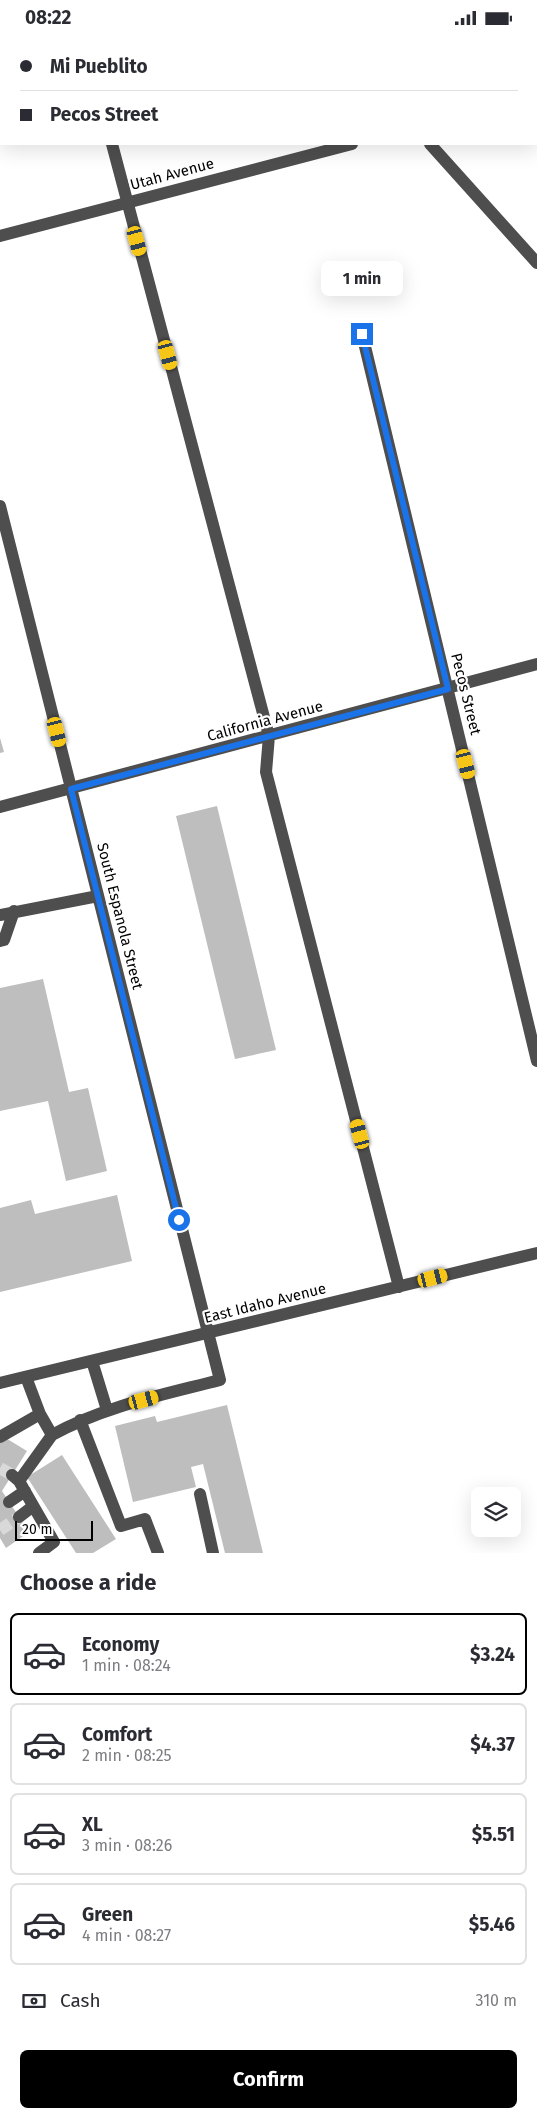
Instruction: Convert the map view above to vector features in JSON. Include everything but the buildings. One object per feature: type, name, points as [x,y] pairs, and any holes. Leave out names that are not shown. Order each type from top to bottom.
[{"type":"street","points":[[112,145],[269,736],[266,772],[399,1287]]},
{"type":"street","name":"Utah Avenue","points":[[0,236],[348,145]]},
{"type":"street","points":[[431,145],[537,263]]},
{"type":"street","name":"Pecos Street","points":[[362,334],[537,1061]]},
{"type":"street","name":"South Espanola Street","points":[[0,506],[220,1380],[107,1410]]},
{"type":"street","name":"California Avenue","points":[[0,807],[537,664]]},
{"type":"street","points":[[0,915],[98,896]]},
{"type":"street","points":[[0,909],[14,911]]},
{"type":"street","points":[[0,923],[14,911]]},
{"type":"street","points":[[0,941],[4,940],[14,911]]},
{"type":"street","name":"East Idaho Avenue","points":[[0,1383],[537,1253]]},
{"type":"street","points":[[9,1502],[18,1482],[52,1435],[80,1419],[107,1410],[92,1361]]},
{"type":"street","points":[[26,1377],[40,1414],[52,1435]]},
{"type":"street","points":[[0,1437],[40,1414]]},
{"type":"street","points":[[80,1419],[122,1526],[145,1519],[158,1553]]},
{"type":"street","points":[[18,1482],[54,1541],[39,1553]]},
{"type":"street","points":[[200,1494],[213,1553]]},
{"type":"street","points":[[19,1517],[32,1507]]},
{"type":"tunnel","points":[[0,1468],[12,1475]]},
{"type":"tunnel","points":[[0,1530],[19,1517]]},
{"type":"route","points":[[179,1220],[71,789],[448,689],[362,334]]}]
